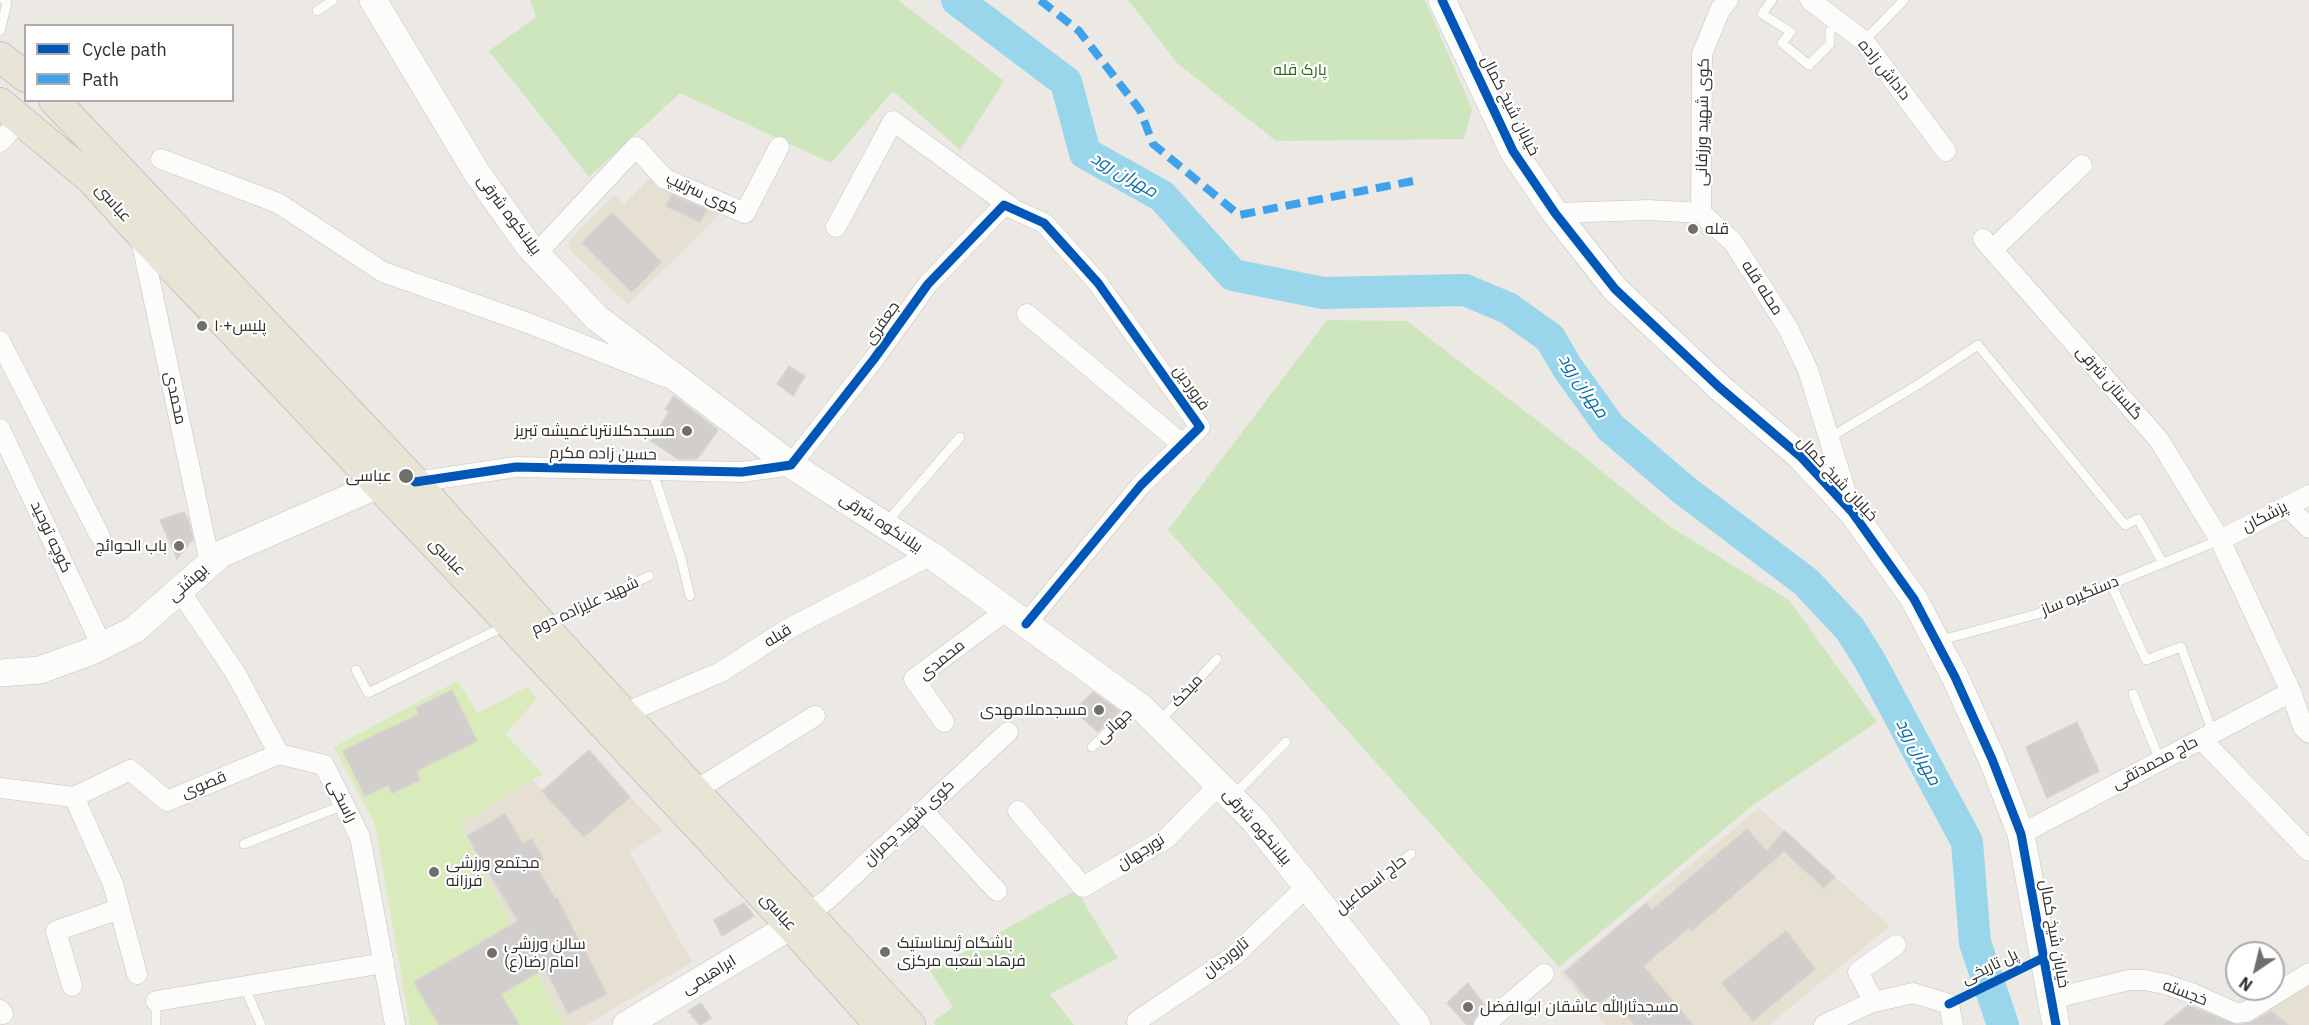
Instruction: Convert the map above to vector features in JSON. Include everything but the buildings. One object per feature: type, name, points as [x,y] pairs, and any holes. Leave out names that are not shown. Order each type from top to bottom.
[{"type":"main road","name":"بیلانکوه شرقی","points":[[373,0],[477,173],[536,254],[597,318],[791,465],[931,555],[1137,705],[1254,820],[1417,1025]]},
{"type":"main road","name":"خیابان شیخ کمال","points":[[1442,0],[1513,151],[1555,213],[1615,289],[1719,387],[1800,456],[1852,513],[1914,599],[1992,759],[2020,834],[2053,1012]]},
{"type":"main road","points":[[0,57],[24,75]]},
{"type":"main road","name":"عباسى","points":[[56,102],[415,482],[525,628]]},
{"type":"main road","name":"عباسى","points":[[10,112],[92,179],[139,232],[378,485],[525,628],[614,719],[800,919],[910,1025]]},
{"type":"main road","name":"بهشتی","points":[[0,673],[40,670],[102,646],[134,630],[220,554],[378,485],[415,482]]},
{"type":"main road","name":"عباسى","points":[[614,719],[696,790],[800,919],[880,1025]]},
{"type":"main road","name":"ابراهیمی","points":[[639,1022],[800,919]]},
{"type":"street","name":"کوی شهید ورزفانی","points":[[1701,213],[1702,54],[1720,10],[1728,0]]},
{"type":"street","name":"داداش زاده","points":[[1810,0],[1864,41],[1946,151]]},
{"type":"street","points":[[0,142],[10,112]]},
{"type":"street","points":[[836,227],[893,121],[1008,206]]},
{"type":"street","name":"کوی سرتیپ","points":[[536,254],[636,147],[665,179],[744,213],[779,147]]},
{"type":"street","points":[[161,159],[278,203],[382,272],[528,323],[687,386]]},
{"type":"street","name":"گلستان شرقی","points":[[2082,165],[1987,245],[2159,440],[2220,540],[2290,692],[2303,727],[2309,733]]},
{"type":"street","name":"فروردین","points":[[1008,206],[1044,223],[1098,283],[1200,427],[1141,485],[1017,617]]},
{"type":"street","name":"جعفری","points":[[791,465],[874,359],[928,284],[1008,206]]},
{"type":"street","points":[[1555,213],[1648,210],[1701,213]]},
{"type":"street","name":"محله قله","points":[[1701,213],[1732,242],[1788,328],[1808,370],[1852,513]]},
{"type":"street","name":"محمدی","points":[[139,232],[210,563]]},
{"type":"street","points":[[1027,314],[1183,445]]},
{"type":"street","points":[[0,341],[100,536]]},
{"type":"street","name":"کوچه توحید","points":[[0,429],[102,646]]},
{"type":"street","name":"حسین زاده مکرم","points":[[415,482],[516,467],[742,472],[791,465]]},
{"type":"street","name":"پزشکان","points":[[2220,540],[2309,495]]},
{"type":"street","points":[[2287,506],[2309,528]]},
{"type":"street","name":"قبله","points":[[614,719],[721,672],[786,630],[931,555]]},
{"type":"street","points":[[180,591],[236,674],[279,754]]},
{"type":"street","name":"محمدی","points":[[944,722],[914,680],[1017,617]]},
{"type":"street","name":"حاج محمدتقی","points":[[2020,834],[2290,692]]},
{"type":"street","points":[[696,790],[815,716]]},
{"type":"street","name":"کوی شهید چمران","points":[[800,919],[828,899],[1008,732]]},
{"type":"street","points":[[2207,736],[2309,851]]},
{"type":"street","name":"قصوی","points":[[74,797],[130,770],[167,801],[279,754]]},
{"type":"street","name":"راسخی","points":[[279,754],[324,765],[360,837],[395,1025]]},
{"type":"street","points":[[0,788],[74,797],[112,884],[137,974]]},
{"type":"street","name":"نورجهان","points":[[1018,811],[1083,887],[1167,838],[1225,791]]},
{"type":"street","points":[[923,811],[997,891]]},
{"type":"street","name":"تاروردیان","points":[[1137,1021],[1234,956],[1307,886]]},
{"type":"street","points":[[72,986],[56,931],[119,909]]},
{"type":"street","points":[[1874,1002],[1858,972],[1896,945]]},
{"type":"street","points":[[156,1001],[384,963]]},
{"type":"street","name":"خجسته","points":[[2053,1012],[2128,980],[2145,980],[2165,984],[2236,1013],[2246,1012],[2309,973]]},
{"type":"street","points":[[1484,1025],[1544,975]]},
{"type":"street","points":[[1824,1025],[1874,1002],[1913,993],[1949,1004],[1953,1025]]},
{"type":"lane","points":[[0,31],[7,3],[4,0]]},
{"type":"lane","points":[[317,11],[333,0]]},
{"type":"lane","points":[[1772,0],[1762,14],[1791,32],[1782,43],[1809,65],[1830,44],[1830,32],[1837,21]]},
{"type":"lane","points":[[1864,41],[1904,0]]},
{"type":"lane","points":[[1829,438],[1919,384],[1978,345],[2125,525],[2138,519],[2163,563]]},
{"type":"lane","points":[[884,525],[960,437]]},
{"type":"lane","points":[[652,470],[681,558],[690,596]]},
{"type":"lane","name":"دستگیره ساز","points":[[1936,641],[2037,614],[2220,540]]},
{"type":"lane","name":"شهید علیزاده دوم","points":[[356,670],[368,693],[649,576]]},
{"type":"lane","points":[[2111,584],[2146,660],[2181,647],[2207,736]]},
{"type":"lane","name":"میخک","points":[[1157,724],[1217,659]]},
{"type":"lane","points":[[2133,694],[2160,761]]},
{"type":"lane","name":"جهانی","points":[[1092,747],[1137,705]]},
{"type":"lane","points":[[1225,791],[1286,742]]},
{"type":"lane","points":[[244,844],[344,805]]},
{"type":"lane","name":"حاج اسماعیل","points":[[1331,917],[1411,854]]},
{"type":"lane","points":[[243,986],[261,1025]]},
{"type":"lane","points":[[156,1001],[156,1025]]},
{"type":"shaded area","points":[[649,179],[721,213],[628,305],[570,250],[568,241],[614,195],[624,204]]},
{"type":"shaded area","points":[[533,780],[584,837],[630,797],[663,830],[630,852],[692,962],[586,1025],[564,1025],[459,823]]},
{"type":"shaded area","points":[[1759,808],[1890,926],[1769,1025],[1606,1025],[1560,973]]},
{"type":"shaded area","points":[[2309,982],[2309,1025],[2288,1025],[2269,1009],[2281,1001],[2285,1001],[2285,998]]},
{"type":"green space","points":[[530,0],[898,0],[1004,81],[960,150],[893,91],[831,163],[680,93],[589,177],[489,51],[536,17]]},
{"type":"green space","name":"پارک قله","points":[[1128,0],[1425,0],[1472,109],[1464,139],[1276,141],[1178,64]]},
{"type":"green space","points":[[1327,320],[1407,321],[1582,455],[1669,526],[1789,600],[1877,722],[1753,805],[1559,967],[1168,530]]},
{"type":"green space","name":"مجتمع ورزشی فرزانه","points":[[457,681],[478,713],[527,687],[537,699],[505,734],[543,774],[459,824],[564,1025],[410,1025],[375,824],[334,747]]},
{"type":"green space","points":[[1076,890],[1118,958],[1050,994],[1074,1025],[936,1025],[933,1022],[953,1007],[930,971]]},
{"type":"waterway","name":"مهران رود","points":[[957,0],[1066,82],[1085,153],[1162,196],[1233,275],[1323,293],[1465,290],[1508,308],[1550,338],[1567,367],[1610,427],[1684,490],[1806,582],[1850,629],[1870,661],[1967,842],[1975,943],[2003,1025]]},
{"type":"marked path","points":[[1040,0],[1079,31],[1140,110],[1153,144],[1239,215],[1413,181]]},
{"type":"cycle path","points":[[1442,0],[1513,151],[1555,213],[1615,289],[1719,387],[1800,456],[1852,512],[1914,599],[1955,677],[1992,759],[2021,834],[2056,1025]]},
{"type":"cycle path","points":[[415,482],[516,467],[742,472],[791,465],[874,359],[928,284],[1004,205],[1044,223],[1098,283],[1200,427],[1141,485],[1026,624]]},
{"type":"cycle path","name":"پل تاریخی","points":[[1949,1004],[2043,958]]},
{"type":"place","name":"قله","points":[[1693,229]]},
{"type":"place","name":"پلیس+۱۰","points":[[202,326]]},
{"type":"place","name":"مسجدکلانترباغمیشه تبریز","points":[[687,431]]},
{"type":"place","name":"عباسی","points":[[406,476]]},
{"type":"place","name":"باب الحوائج","points":[[179,546]]},
{"type":"place","name":"مسجدملامهدی","points":[[1099,710]]},
{"type":"place","name":"مجتمع ورزشی فرزانه","points":[[434,872]]},
{"type":"place","name":"باشگاه ژیمناستیک فرهاد شعبه مرکزی","points":[[885,952]]},
{"type":"place","name":"سالن ورزشی امام رضا(ع)","points":[[492,953]]},
{"type":"place","name":"مسجدثارالله عاشقان ابوالفضل","points":[[1468,1007]]}]
